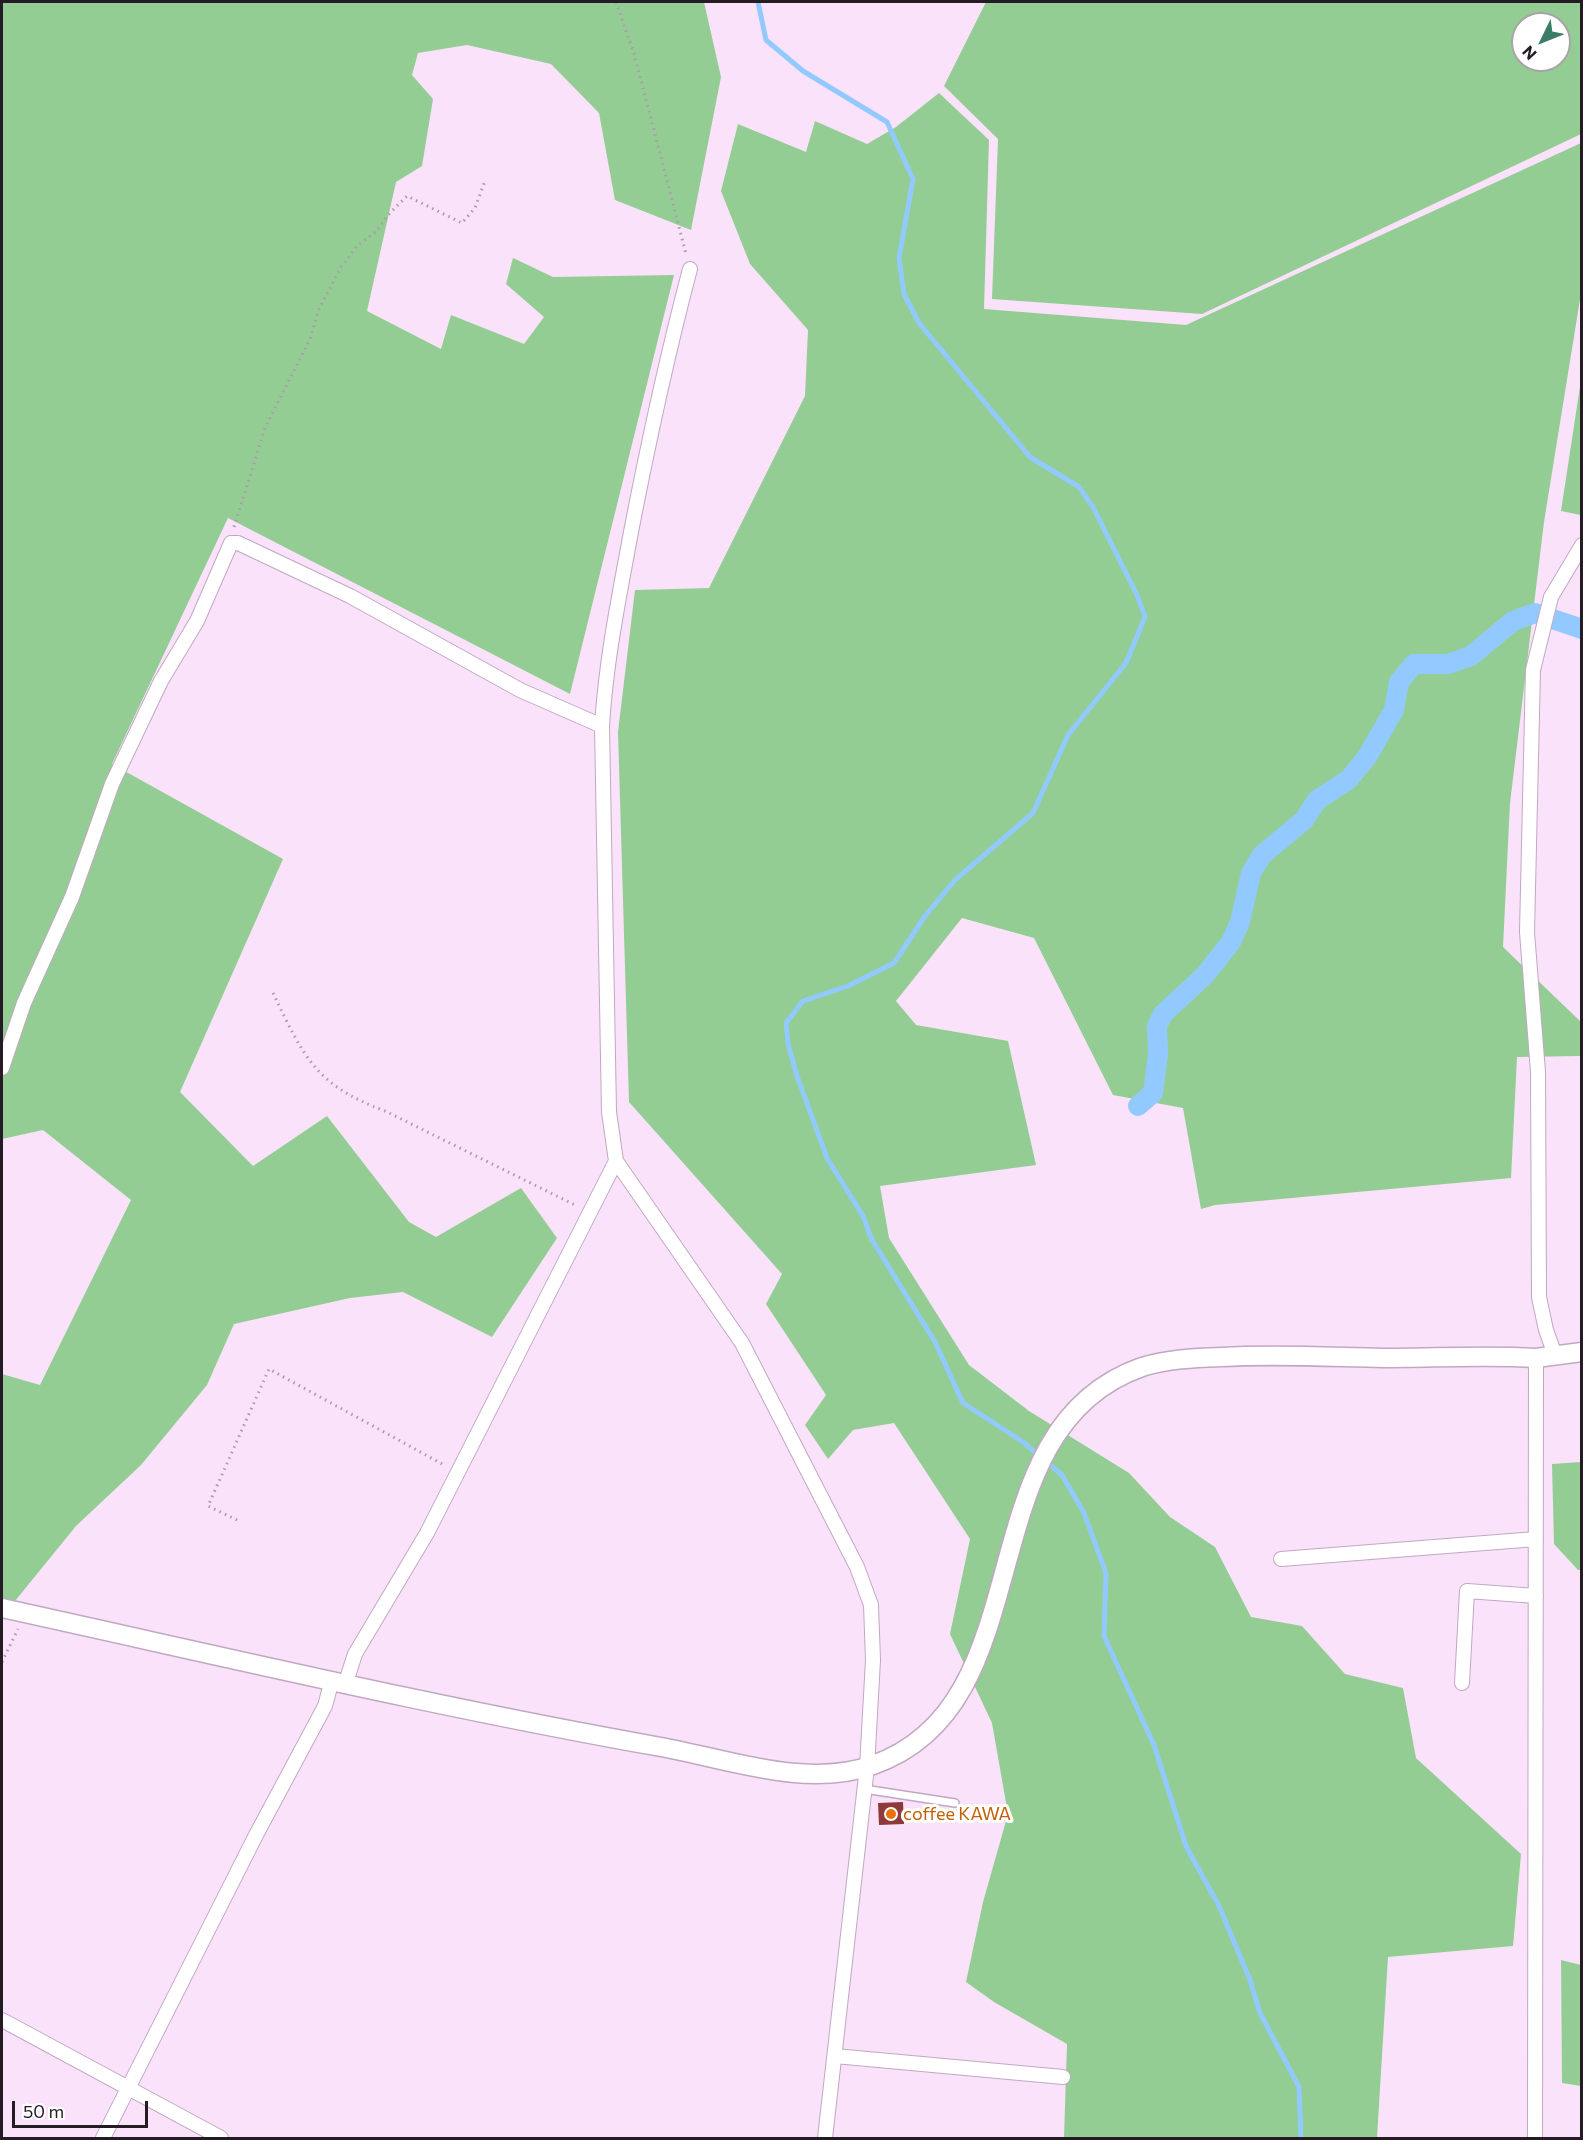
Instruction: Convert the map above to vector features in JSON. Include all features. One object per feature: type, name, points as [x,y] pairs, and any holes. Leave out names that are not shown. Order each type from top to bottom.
[{"type":"street","points":[[690,269],[637,500],[605,673],[602,726],[609,1112],[616,1161],[742,1343],[856,1567],[871,1605],[873,1660],[867,1767],[825,2139]]},
{"type":"street","points":[[2,1068],[24,1003],[72,897],[112,784],[160,681],[197,621],[231,543],[238,543],[350,596],[511,685],[602,726]]},
{"type":"street","points":[[1555,1355],[1546,1330],[1539,1297],[1538,1072],[1527,932],[1533,670],[1551,597],[1581,544]]},
{"type":"street","points":[[103,2139],[129,2090],[143,2055],[256,1835],[339,1681],[427,1533],[616,1161]]},
{"type":"street","points":[[2,1608],[571,1731],[754,1766],[817,1774],[848,1772],[889,1760],[921,1739],[939,1722],[959,1695],[990,1616],[1034,1476],[1061,1424],[1087,1398],[1108,1384],[1145,1366],[1167,1361],[1251,1355],[1536,1358],[1581,1352]]},
{"type":"street","points":[[1520,2139],[1535,2138],[1536,1358]]},
{"type":"street","points":[[1281,1559],[1536,1539]]},
{"type":"street","points":[[1462,1683],[1467,1591],[1536,1596]]},
{"type":"street","points":[[2,2020],[221,2139]]},
{"type":"street","points":[[835,2056],[1063,2077]]},
{"type":"lane","points":[[864,1789],[955,1803]]},
{"type":"path","points":[[616,2],[634,53],[690,269]]},
{"type":"path","points":[[231,543],[266,428],[311,337],[318,311],[341,267],[357,246],[377,231],[387,216],[407,196],[462,223],[475,208],[484,181]]},
{"type":"path","points":[[273,993],[300,1048],[318,1073],[335,1088],[353,1099],[385,1110],[567,1199],[590,1214]]},
{"type":"path","points":[[237,1520],[208,1506],[269,1369],[458,1472]]},
{"type":"path","points":[[2,1662],[23,1613]]},
{"type":"green space","points":[[2,2],[704,2],[721,77],[691,230],[615,200],[599,113],[551,64],[467,45],[418,53],[412,75],[433,99],[422,166],[396,182],[367,311],[441,349],[451,315],[524,344],[544,317],[506,284],[513,258],[553,277],[674,275],[570,694],[228,518],[112,764],[283,859],[180,1092],[253,1166],[327,1116],[409,1222],[436,1237],[521,1188],[557,1238],[492,1337],[403,1292],[350,1298],[234,1324],[207,1385],[141,1465],[76,1526],[2,1617],[2,1374],[40,1385],[131,1200],[43,1130],[2,1139]]},
{"type":"green space","points":[[986,2],[1581,2],[1581,134],[1202,314],[992,299],[998,139],[944,86]]},
{"type":"green space","points":[[939,93],[989,140],[984,309],[1186,325],[1581,143],[1581,293],[1544,522],[1510,803],[1503,947],[1581,1022],[1581,1056],[1517,1057],[1511,1178],[1215,1205],[1201,1209],[1183,1108],[1113,1095],[1034,938],[962,918],[896,1001],[916,1025],[1008,1041],[1036,1165],[880,1186],[889,1238],[969,1365],[1029,1411],[1129,1473],[1170,1517],[1215,1547],[1251,1617],[1302,1626],[1345,1674],[1403,1688],[1416,1758],[1521,1854],[1513,1946],[1388,1957],[1377,2138],[1064,2138],[1067,2044],[994,2002],[966,1982],[983,1902],[1008,1814],[992,1723],[950,1634],[970,1539],[894,1423],[853,1430],[828,1459],[805,1425],[826,1395],[766,1304],[782,1274],[629,1102],[618,732],[635,590],[709,588],[805,396],[808,330],[750,264],[721,191],[738,124],[806,152],[815,121],[867,144],[896,127]]},
{"type":"green space","points":[[1581,380],[1581,515],[1561,511]]},
{"type":"green space","points":[[1581,1462],[1582,1570],[1578,1570],[1554,1544],[1552,1464]]},
{"type":"green space","points":[[1561,1960],[1581,1965],[1581,2086],[1562,2083]]},
{"type":"building","name":"coffee KAWA","points":[[903,1802],[904,1824],[879,1825],[878,1803]]},
{"type":"waterway","points":[[758,2],[766,40],[803,71],[887,122],[913,179],[899,258],[904,294],[919,323],[1030,457],[1079,487],[1093,507],[1137,595],[1145,617],[1126,663],[1068,735],[1033,813],[955,880],[925,916],[894,963],[848,986],[803,1001],[786,1023],[788,1044],[797,1076],[827,1158],[863,1216],[872,1240],[935,1342],[963,1403],[1023,1442],[1062,1475],[1084,1513],[1106,1573],[1104,1636],[1154,1745],[1186,1846],[1219,1906],[1250,1980],[1260,2013],[1299,2087],[1301,2138]]},
{"type":"waterway","points":[[1138,1106],[1153,1093],[1158,1055],[1157,1026],[1163,1014],[1205,975],[1231,942],[1240,922],[1251,873],[1262,855],[1304,820],[1317,800],[1348,780],[1367,757],[1394,710],[1399,682],[1414,664],[1448,664],[1471,656],[1513,621],[1535,613],[1582,629]]},
{"type":"place","name":"coffee KAWA","points":[[891,1814]]}]
